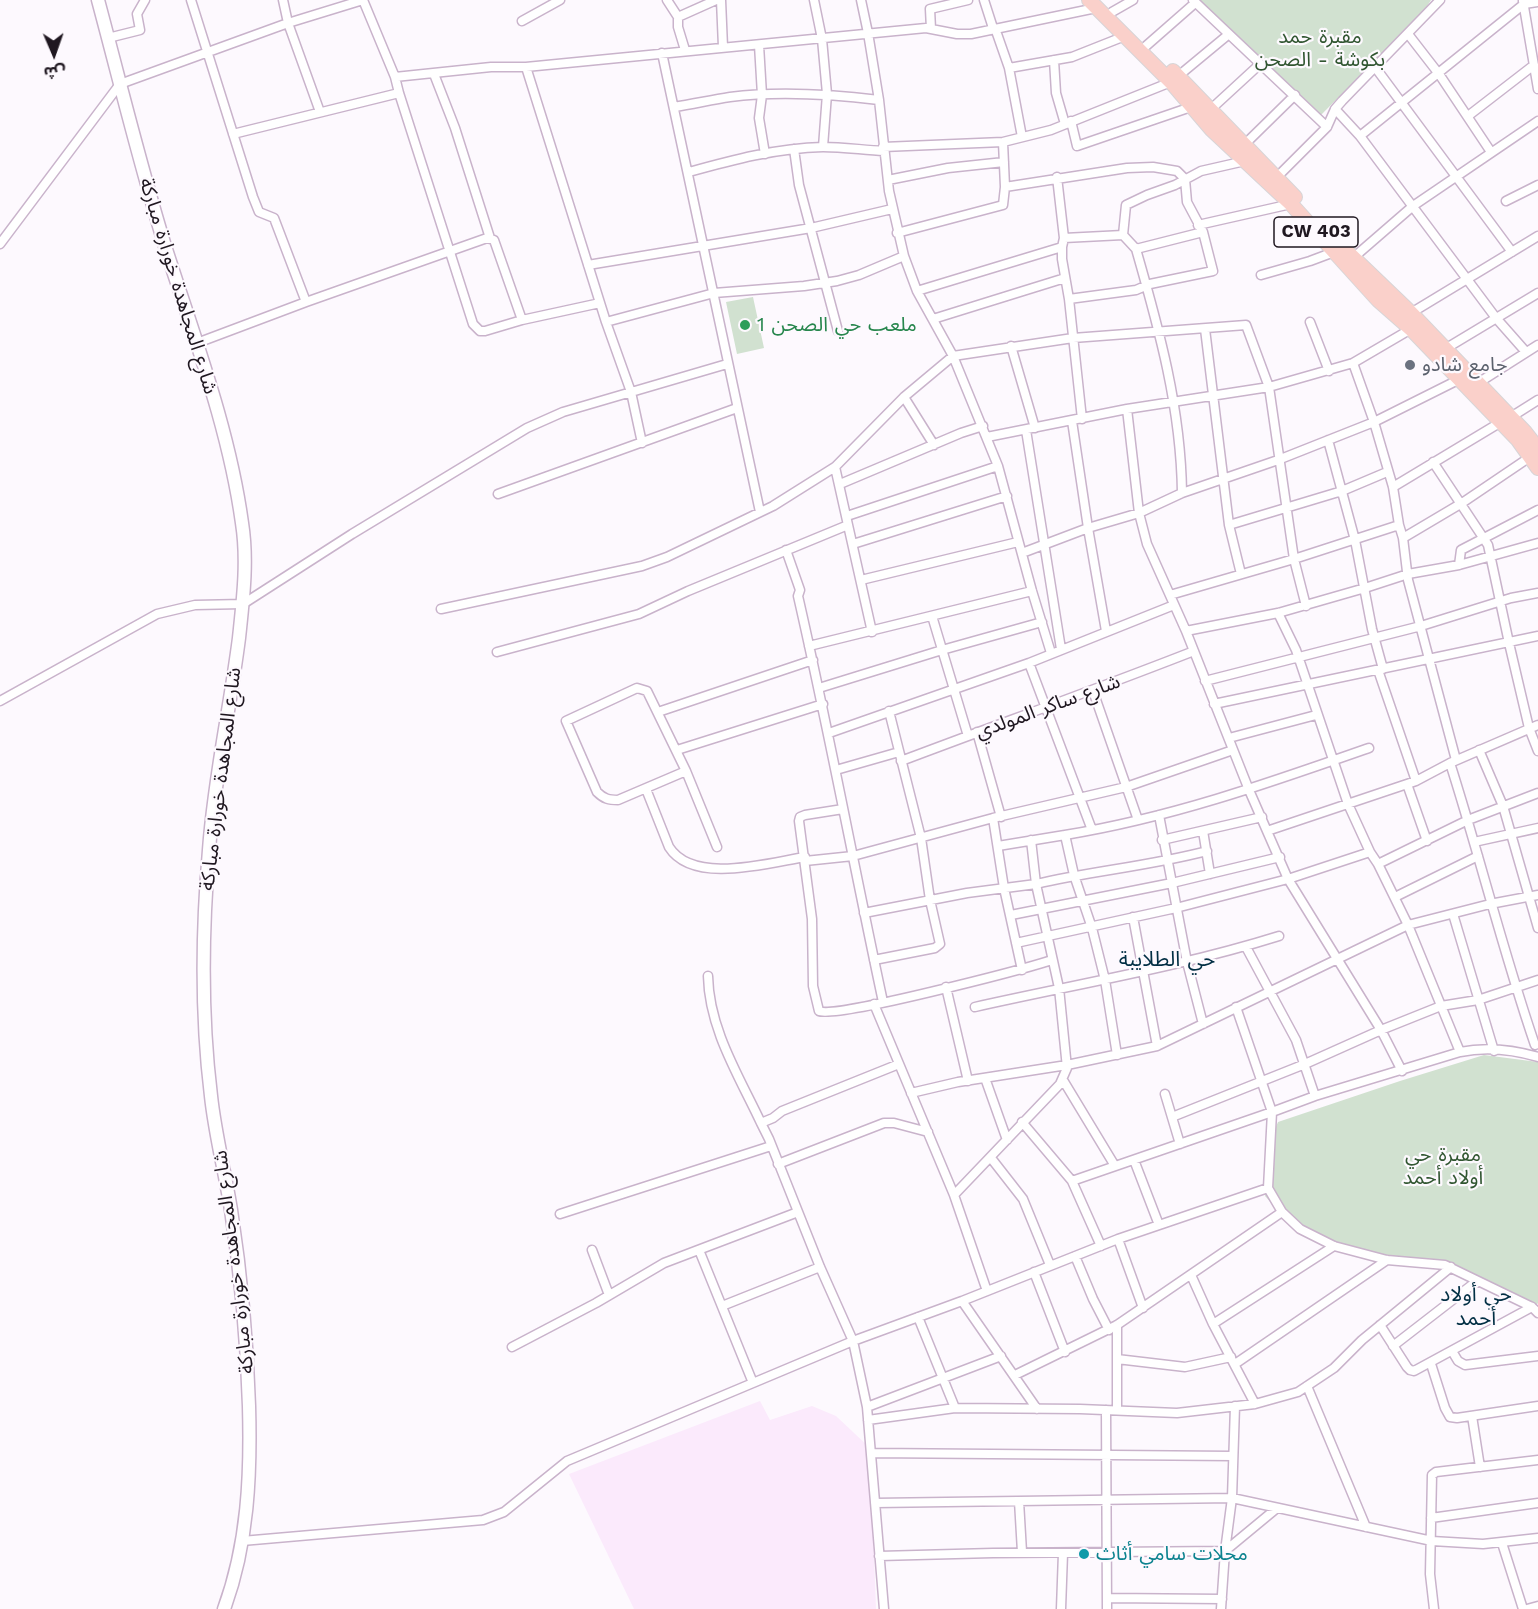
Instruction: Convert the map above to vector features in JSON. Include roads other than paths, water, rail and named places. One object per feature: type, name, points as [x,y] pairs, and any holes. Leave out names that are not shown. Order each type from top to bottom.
[{"type":"main road","name":"CW 403","points":[[1095,3],[1112,12],[1146,46],[1175,79],[1191,107],[1212,130],[1245,161],[1273,181],[1411,314],[1478,383],[1535,458]]},
{"type":"main road","name":"CW 403","points":[[1095,3],[1125,36],[1210,110],[1244,145],[1291,204],[1378,300],[1506,420]]},
{"type":"street","name":"شارع المجاهدة خورارة مباركة","points":[[98,0],[147,184],[217,411],[239,502],[245,554],[243,604],[211,826],[204,947],[207,1053],[211,1100],[231,1214],[243,1303],[247,1358],[249,1482],[242,1541],[236,1571],[224,1609]]},
{"type":"street","points":[[108,38],[140,30],[137,14],[145,0]]},
{"type":"street","points":[[192,0],[259,212],[274,218],[306,302]]},
{"type":"street","points":[[283,0],[288,23],[320,112]]},
{"type":"street","points":[[0,244],[120,84],[288,23],[363,0],[395,77],[476,329],[485,331],[600,303]]},
{"type":"street","points":[[522,21],[560,0]]},
{"type":"street","points":[[667,0],[678,17],[678,27],[685,51]]},
{"type":"street","points":[[678,17],[716,0]]},
{"type":"street","points":[[720,0],[723,47]]},
{"type":"street","points":[[814,0],[822,39],[827,94],[823,147]]},
{"type":"street","points":[[861,0],[879,100],[883,149],[897,233],[917,291],[953,356],[998,466],[1051,653]]},
{"type":"street","points":[[931,29],[930,9],[968,0]]},
{"type":"street","points":[[984,0],[1009,68],[1022,137]]},
{"type":"street","points":[[1112,12],[1133,0]]},
{"type":"street","points":[[1273,181],[1327,127],[1335,109],[1440,0]]},
{"type":"street","points":[[1146,46],[1194,1],[1295,94],[1327,127]]},
{"type":"street","points":[[1523,2],[1538,89]]},
{"type":"street","points":[[1360,136],[1400,102],[1439,74],[1523,2],[1538,2]]},
{"type":"street","points":[[395,77],[491,67],[526,67],[926,28],[965,35],[1095,3]]},
{"type":"street","points":[[689,172],[794,149],[823,147],[883,149],[1003,142],[1051,130],[1115,106],[1175,79],[1228,34]]},
{"type":"street","points":[[1408,34],[1439,74],[1491,152]]},
{"type":"street","points":[[1009,68],[1072,57],[1125,36]]},
{"type":"street","points":[[759,45],[762,94],[759,117],[765,154]]},
{"type":"street","points":[[662,53],[760,512]]},
{"type":"street","points":[[1054,60],[1056,93],[1077,146],[1191,107]]},
{"type":"street","points":[[1210,110],[1260,64]]},
{"type":"street","points":[[1468,116],[1534,65]]},
{"type":"street","points":[[526,67],[606,322],[632,392],[642,443]]},
{"type":"street","points":[[1375,67],[1512,252]]},
{"type":"street","points":[[434,74],[455,128],[490,238],[494,240],[522,321]]},
{"type":"street","points":[[233,134],[399,93]]},
{"type":"street","points":[[674,107],[729,97],[762,94],[827,94],[879,100]]},
{"type":"street","points":[[1244,145],[1295,94]]},
{"type":"street","points":[[1335,109],[1360,136],[1496,318],[1526,352]]},
{"type":"street","points":[[1353,258],[1413,206],[1538,121]]},
{"type":"street","points":[[897,233],[976,214],[1003,205],[1005,187],[1003,142]]},
{"type":"street","points":[[794,149],[799,185],[838,331]]},
{"type":"street","points":[[1182,493],[1182,454],[1174,402],[1159,332],[1136,249],[1123,235],[1126,205],[1201,171],[1245,161]]},
{"type":"street","points":[[888,180],[948,168],[1004,162]]},
{"type":"street","points":[[1005,187],[1057,177],[1127,168],[1153,167],[1177,171],[1185,179],[1186,202],[1200,228],[1213,271],[1150,284],[1136,290],[1069,299]]},
{"type":"street","points":[[1057,177],[1063,243],[1062,259],[1069,299],[1082,419]]},
{"type":"street","points":[[1506,201],[1538,185]]},
{"type":"street","points":[[1136,249],[1200,228],[1291,204]]},
{"type":"street","points":[[588,265],[811,228],[892,209]]},
{"type":"street","points":[[917,291],[1063,243],[1123,235]]},
{"type":"street","points":[[987,437],[1127,409],[1269,387],[1353,363],[1411,329],[1411,314],[1538,236]]},
{"type":"street","points":[[197,343],[306,302],[490,238]]},
{"type":"street","points":[[1261,275],[1334,252]]},
{"type":"street","points":[[606,322],[714,293],[825,283],[859,275],[904,256]]},
{"type":"street","points":[[933,319],[1065,278]]},
{"type":"street","points":[[1445,349],[1538,293]]},
{"type":"street","points":[[1310,322],[1329,371]]},
{"type":"street","points":[[441,609],[642,566],[687,548],[760,512],[835,467],[904,397],[953,356],[1073,338],[1246,325],[1269,387],[1294,559],[1306,606]]},
{"type":"street","points":[[1205,328],[1229,525],[1241,574]]},
{"type":"street","points":[[1478,383],[1538,345]]},
{"type":"street","points":[[1011,346],[1031,429],[1043,543],[1061,649]]},
{"type":"street","points":[[1353,363],[1374,422],[1393,488],[1408,574],[1490,904],[1515,987],[1536,1045],[1525,1053]]},
{"type":"street","points":[[0,701],[157,614],[195,606],[243,604],[352,534],[527,428],[563,412],[727,364]]},
{"type":"street","points":[[1022,553],[1043,543],[1138,513],[1182,493],[1278,460],[1374,422],[1460,379]]},
{"type":"street","points":[[904,397],[934,445]]},
{"type":"street","points":[[1393,488],[1538,400]]},
{"type":"street","points":[[498,494],[737,408]]},
{"type":"street","points":[[1127,409],[1138,513],[1147,544],[1186,631],[1249,790],[1288,879],[1381,1030],[1402,1071]]},
{"type":"street","points":[[1072,421],[1106,631]]},
{"type":"street","points":[[840,484],[983,426]]},
{"type":"street","points":[[1328,440],[1355,540],[1380,670],[1427,841]]},
{"type":"street","points":[[1403,538],[1535,458]]},
{"type":"street","points":[[1433,462],[1486,538],[1502,602],[1509,643],[1534,726],[1538,751]]},
{"type":"street","points":[[497,652],[639,614],[848,521],[998,466]]},
{"type":"street","points":[[835,467],[872,632]]},
{"type":"street","points":[[1229,525],[1342,491],[1387,472]]},
{"type":"street","points":[[853,544],[1006,496]]},
{"type":"street","points":[[1459,565],[1461,550],[1538,510]]},
{"type":"street","points":[[1170,595],[1400,525]]},
{"type":"street","points":[[861,580],[1018,542]]},
{"type":"street","points":[[1186,631],[1306,606],[1408,574],[1459,565],[1538,543]]},
{"type":"street","points":[[786,550],[800,590],[798,596],[823,704],[874,960],[879,1003],[899,1064],[954,1195],[987,1291]]},
{"type":"street","points":[[809,646],[1032,591]]},
{"type":"street","points":[[1205,681],[1421,626],[1538,593]]},
{"type":"street","points":[[829,733],[1029,663],[1174,605]]},
{"type":"street","points":[[1278,613],[1298,657],[1348,804],[1408,925],[1460,1052]]},
{"type":"street","points":[[932,616],[952,689],[972,734],[997,818],[1004,888],[1022,970]]},
{"type":"street","points":[[819,688],[1042,622]]},
{"type":"street","points":[[1214,704],[1538,636]]},
{"type":"street","name":"شارع ساكر المولدي","points":[[836,770],[900,757],[972,734],[1045,706],[1093,691],[1194,651]]},
{"type":"street","points":[[658,712],[813,660]]},
{"type":"street","points":[[1029,663],[1092,830]]},
{"type":"street","points":[[686,771],[618,800],[603,798],[597,792],[566,721],[637,688],[647,691],[677,750],[686,771],[717,847]]},
{"type":"street","points":[[1093,691],[1138,820]]},
{"type":"street","points":[[677,750],[823,704]]},
{"type":"street","points":[[874,960],[939,946],[921,838],[889,711]]},
{"type":"street","points":[[1229,738],[1316,715]]},
{"type":"street","points":[[1267,831],[1412,782],[1534,726]]},
{"type":"street","points":[[998,846],[1092,830],[1159,815],[1249,790],[1369,748]]},
{"type":"street","points":[[646,789],[673,854],[696,867],[717,869],[853,856],[1126,787],[1233,750]]},
{"type":"street","points":[[1479,750],[1503,806],[1534,896],[1538,928]]},
{"type":"street","points":[[1378,864],[1468,820],[1538,793]]},
{"type":"street","points":[[843,809],[800,817],[799,826],[812,919],[812,976],[819,1011],[831,1013],[879,1003],[1022,970],[1052,960]]},
{"type":"street","points":[[1159,815],[1187,962],[1203,1024]]},
{"type":"street","points":[[1162,840],[1262,817]]},
{"type":"street","points":[[1474,842],[1538,828]]},
{"type":"street","points":[[1203,831],[1210,874]]},
{"type":"street","points":[[1065,835],[1074,875],[1092,928],[1105,980],[1118,1055]]},
{"type":"street","points":[[954,1195],[1063,1080],[1067,1065],[1059,988],[1036,884],[1030,840]]},
{"type":"street","points":[[864,913],[930,900],[1036,884],[1074,875],[1168,861],[1207,851]]},
{"type":"street","points":[[1016,944],[1176,908],[1288,879],[1370,852]]},
{"type":"street","points":[[1395,897],[1478,856]]},
{"type":"street","points":[[1011,915],[1172,883],[1280,857]]},
{"type":"street","points":[[911,1093],[1157,1046],[1408,925],[1490,904],[1534,896]]},
{"type":"street","points":[[1453,914],[1494,1051]]},
{"type":"street","points":[[1133,917],[1157,1046]]},
{"type":"street","points":[[975,1007],[1187,962],[1279,936]]},
{"type":"street","points":[[1246,947],[1286,1020],[1305,1064],[1315,1096]]},
{"type":"street","points":[[708,976],[708,997],[717,1029],[761,1123],[853,1341],[867,1407],[885,1609]]},
{"type":"street","points":[[1172,1117],[1262,1082],[1442,1006],[1478,1000],[1538,980]]},
{"type":"street","points":[[946,987],[968,1081]]},
{"type":"street","points":[[1236,1007],[1272,1112],[1268,1188],[1282,1212],[1300,1229],[1334,1246],[1387,1260],[1437,1263],[1451,1267],[1535,1310]]},
{"type":"street","points":[[1072,1181],[1315,1096],[1460,1052],[1477,1049],[1525,1053],[1538,1057]]},
{"type":"street","points":[[761,1123],[782,1111],[899,1064]]},
{"type":"street","points":[[985,1078],[1007,1140]]},
{"type":"street","points":[[1063,1080],[1115,1166]]},
{"type":"street","points":[[1164,1094],[1180,1144]]},
{"type":"street","points":[[1022,1122],[1072,1181],[1101,1246]]},
{"type":"street","points":[[778,1164],[884,1123],[894,1123],[928,1132]]},
{"type":"street","points":[[560,1214],[771,1146]]},
{"type":"street","points":[[991,1158],[1023,1199],[1050,1265]]},
{"type":"street","points":[[1134,1160],[1159,1225]]},
{"type":"street","points":[[242,1541],[483,1520],[504,1512],[567,1461],[853,1341],[962,1301],[1118,1239],[1268,1188]]},
{"type":"street","points":[[512,1347],[664,1263],[798,1212]]},
{"type":"street","points":[[1015,1375],[1109,1330],[1282,1212]]},
{"type":"street","points":[[1118,1239],[1143,1308]]},
{"type":"street","points":[[1213,1324],[1334,1246]]},
{"type":"street","points":[[592,1250],[609,1295]]},
{"type":"street","points":[[699,1250],[753,1383]]},
{"type":"street","points":[[1075,1256],[1109,1330]]},
{"type":"street","points":[[1117,1359],[1185,1367],[1233,1361],[1387,1260]]},
{"type":"street","points":[[722,1306],[820,1267]]},
{"type":"street","points":[[868,1420],[955,1408],[1187,1412],[1255,1404],[1298,1392],[1334,1368],[1380,1325],[1451,1267]]},
{"type":"street","points":[[1034,1272],[1065,1352]]},
{"type":"street","points":[[1191,1275],[1213,1324],[1255,1404]]},
{"type":"street","points":[[1393,1346],[1477,1281]]},
{"type":"street","points":[[962,1301],[1037,1409]]},
{"type":"street","points":[[1380,1325],[1410,1370],[1419,1370],[1535,1310]]},
{"type":"street","points":[[918,1317],[955,1408]]},
{"type":"street","points":[[1117,1325],[1117,1410]]},
{"type":"street","points":[[1452,1351],[1458,1361],[1465,1365],[1538,1356]]},
{"type":"street","points":[[867,1407],[1001,1356]]},
{"type":"street","points":[[1431,1364],[1450,1417],[1457,1418],[1538,1406]]},
{"type":"street","points":[[1307,1386],[1366,1527]]},
{"type":"street","points":[[1221,1609],[1232,1498],[1235,1406]]},
{"type":"street","points":[[1106,1410],[1107,1609]]},
{"type":"street","points":[[1472,1416],[1480,1467]]},
{"type":"street","points":[[871,1453],[1233,1456]]},
{"type":"street","points":[[1434,1609],[1430,1574],[1431,1478],[1434,1473],[1538,1460]]},
{"type":"street","points":[[875,1503],[1232,1498],[1432,1541],[1502,1543],[1538,1538]]},
{"type":"street","points":[[1019,1501],[1022,1552]]},
{"type":"street","points":[[1431,1518],[1538,1503]]},
{"type":"street","points":[[879,1556],[1022,1552],[1225,1551],[1277,1508]]},
{"type":"street","points":[[1502,1543],[1525,1609],[1538,1606]]},
{"type":"street","points":[[1061,1609],[1063,1553]]},
{"type":"street","points":[[1107,1598],[1222,1599]]},
{"type":"street","points":[[1136,1599],[1138,1609]]},
{"type":"place","name":"ملعب حي الصحن 1","points":[[745,325]]},
{"type":"place","name":"جامع شادو","points":[[1410,365]]},
{"type":"place","name":"محلات سامي أثاث","points":[[1084,1554]]},
{"type":"district","name":"حي الطلايبة","points":[[1167,960]]},
{"type":"district","name":"حي أولاد أحمد","points":[[1476,1307]]},
{"type":"park label","name":"مقبرة حمد بكوشة - الصحن","points":[[1320,48]]},
{"type":"park label","name":"مقبرة حي أولاد أحمد","points":[[1443,1166]]}]
